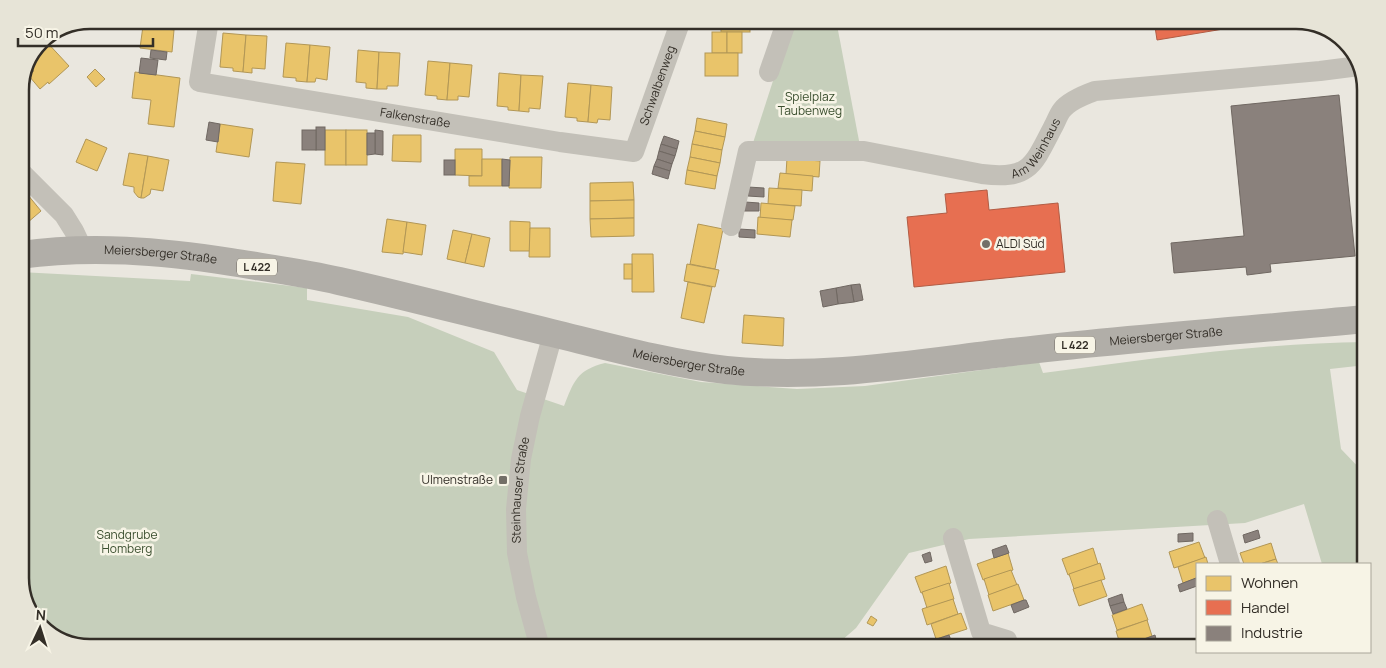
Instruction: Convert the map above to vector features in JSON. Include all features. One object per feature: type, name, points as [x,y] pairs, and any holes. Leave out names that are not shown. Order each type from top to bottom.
[{"type":"main road","name":"Meiersberger Straße","points":[[29,254],[83,250],[140,250],[207,258],[337,281],[553,334],[692,365],[750,372],[793,374],[854,371],[1034,349],[1357,320]]},
{"type":"street","name":"Falkenstraße","points":[[208,29],[199,82],[560,142],[634,152]]},
{"type":"street","name":"Schwalbenweg","points":[[634,152],[677,29]]},
{"type":"street","points":[[769,72],[784,29]]},
{"type":"street","name":"Am Weinhaus","points":[[731,226],[748,151],[864,151],[982,174],[997,176],[1014,175],[1026,170],[1040,154],[1062,110],[1080,96],[1095,91],[1353,67]]},
{"type":"street","points":[[29,181],[64,215],[83,250]]},
{"type":"street","name":"Steinhauser Straße","points":[[537,639],[526,598],[517,553],[516,509],[521,459],[530,416],[553,334]]},
{"type":"street","points":[[1217,520],[1230,563]]},
{"type":"street","points":[[953,538],[981,632],[1004,639]]},
{"type":"green space","name":"Spielplaz Taubenweg","points":[[790,29],[838,29],[860,146],[752,146]]},
{"type":"green space","name":"Sandgrube Homberg","points":[[29,272],[190,281],[191,274],[307,288],[307,300],[408,317],[494,352],[517,390],[564,406],[574,383],[582,373],[605,363],[701,382],[797,389],[865,386],[1039,362],[1043,373],[1164,357],[1285,345],[1357,342],[1357,366],[1330,369],[1341,449],[1357,466],[1357,563],[1322,563],[1304,504],[1245,523],[969,539],[909,553],[856,628],[843,639],[82,639],[74,637],[65,634],[65,603],[34,603],[29,582]]},
{"type":"building: Wohnen","points":[[143,29],[174,30],[172,52],[140,48]]},
{"type":"building: Wohnen","points":[[721,29],[750,29],[750,32],[721,32]]},
{"type":"building: Wohnen","points":[[712,32],[727,32],[727,53],[712,53]]},
{"type":"building: Wohnen","points":[[727,32],[742,32],[742,53],[727,53]]},
{"type":"building: Wohnen","points":[[223,33],[246,35],[243,72],[233,71],[233,68],[220,67]]},
{"type":"building: Wohnen","points":[[246,35],[267,36],[265,69],[252,68],[252,73],[243,72]]},
{"type":"building: Wohnen","points":[[286,43],[310,45],[307,82],[296,81],[296,78],[283,77]]},
{"type":"building: Wohnen","points":[[49,45],[69,66],[49,84],[48,82],[40,89],[30,78],[34,71],[33,66]]},
{"type":"building: Wohnen","points":[[310,45],[330,47],[327,80],[316,78],[315,82],[307,82]]},
{"type":"building: Wohnen","points":[[358,50],[379,52],[377,89],[366,88],[366,83],[356,82]]},
{"type":"building: Wohnen","points":[[379,52],[400,53],[398,86],[387,86],[387,89],[377,89]]},
{"type":"building: Wohnen","points":[[705,53],[738,53],[738,76],[705,76]]},
{"type":"building: Wohnen","points":[[428,61],[450,63],[447,100],[437,99],[437,96],[425,95]]},
{"type":"building: Wohnen","points":[[450,63],[472,65],[469,97],[458,96],[458,100],[447,100]]},
{"type":"building: Wohnen","points":[[95,69],[105,79],[96,87],[87,77]]},
{"type":"building: Wohnen","points":[[135,72],[180,78],[174,127],[148,124],[151,100],[132,98]]},
{"type":"building: Wohnen","points":[[499,73],[521,75],[519,111],[497,106]]},
{"type":"building: Wohnen","points":[[521,75],[543,76],[540,109],[529,108],[529,112],[519,111]]},
{"type":"building: Wohnen","points":[[568,83],[591,85],[588,122],[577,121],[577,118],[565,117]]},
{"type":"building: Wohnen","points":[[591,85],[612,87],[610,120],[598,119],[597,123],[588,122]]},
{"type":"building: Wohnen","points":[[697,118],[727,124],[725,137],[695,131]]},
{"type":"building: Wohnen","points":[[220,124],[253,129],[249,157],[216,152]]},
{"type":"building: Wohnen","points":[[325,130],[346,130],[346,165],[325,165]]},
{"type":"building: Wohnen","points":[[346,130],[367,130],[367,165],[346,165]]},
{"type":"building: Wohnen","points":[[695,131],[725,137],[722,150],[692,144]]},
{"type":"building: Wohnen","points":[[393,135],[421,135],[421,162],[392,161]]},
{"type":"building: Wohnen","points":[[86,139],[107,148],[97,171],[76,162]]},
{"type":"building: Wohnen","points":[[692,144],[722,150],[720,163],[690,157]]},
{"type":"building: Wohnen","points":[[455,149],[482,149],[482,176],[455,175]]},
{"type":"building: Wohnen","points":[[129,153],[148,156],[141,198],[134,192],[134,187],[123,185]]},
{"type":"building: Wohnen","points":[[148,156],[169,160],[163,191],[151,189],[150,194],[141,198]]},
{"type":"building: Wohnen","points":[[510,157],[542,157],[541,188],[509,188]]},
{"type":"building: Wohnen","points":[[690,157],[720,163],[717,176],[687,170]]},
{"type":"building: Wohnen","points":[[787,158],[820,161],[819,177],[786,174]]},
{"type":"building: Wohnen","points":[[482,159],[502,159],[502,186],[469,186],[469,176],[482,176]]},
{"type":"building: Wohnen","points":[[276,162],[305,164],[301,204],[273,201]]},
{"type":"building: Wohnen","points":[[687,170],[717,176],[715,189],[685,184]]},
{"type":"building: Wohnen","points":[[780,173],[813,176],[812,191],[778,188]]},
{"type":"building: Wohnen","points":[[633,182],[634,200],[590,201],[590,183]]},
{"type":"building: Wohnen","points":[[769,188],[802,190],[801,206],[768,204]]},
{"type":"building: Wohnen","points":[[29,196],[41,211],[29,221]]},
{"type":"building: Wohnen","points":[[634,200],[634,218],[590,219],[590,201]]},
{"type":"building: Wohnen","points":[[761,203],[795,206],[793,220],[760,218]]},
{"type":"building: Wohnen","points":[[758,217],[792,220],[790,237],[757,234]]},
{"type":"building: Wohnen","points":[[634,218],[634,236],[591,237],[590,219]]},
{"type":"building: Wohnen","points":[[387,219],[407,222],[403,254],[382,252]]},
{"type":"building: Wohnen","points":[[510,221],[530,222],[530,251],[510,251]]},
{"type":"building: Wohnen","points":[[407,222],[426,225],[422,255],[403,252]]},
{"type":"building: Wohnen","points":[[698,224],[723,229],[715,269],[690,264]]},
{"type":"building: Wohnen","points":[[530,228],[550,228],[550,257],[529,257]]},
{"type":"building: Wohnen","points":[[453,230],[472,234],[465,263],[447,259]]},
{"type":"building: Wohnen","points":[[472,234],[490,238],[484,267],[465,263]]},
{"type":"building: Wohnen","points":[[632,254],[653,254],[654,292],[632,292]]},
{"type":"building: Wohnen","points":[[624,264],[632,264],[632,279],[624,279]]},
{"type":"building: Wohnen","points":[[687,264],[719,270],[715,287],[684,281]]},
{"type":"building: Wohnen","points":[[688,282],[712,287],[704,323],[681,318]]},
{"type":"building: Wohnen","points":[[744,315],[784,318],[783,346],[742,343]]},
{"type":"building: Wohnen","points":[[1199,542],[1205,558],[1174,568],[1169,552]]},
{"type":"building: Wohnen","points":[[1271,543],[1276,559],[1263,563],[1244,563],[1240,553]]},
{"type":"building: Wohnen","points":[[1093,548],[1098,564],[1068,575],[1062,559]]},
{"type":"building: Wohnen","points":[[1008,553],[1013,570],[983,580],[977,564]]},
{"type":"building: Wohnen","points":[[1206,557],[1208,563],[1196,563],[1196,578],[1183,583],[1178,567]]},
{"type":"building: Wohnen","points":[[1276,559],[1278,563],[1263,563]]},
{"type":"building: Wohnen","points":[[1100,563],[1105,579],[1074,589],[1069,574]]},
{"type":"building: Wohnen","points":[[946,566],[951,583],[921,593],[915,577]]},
{"type":"building: Wohnen","points":[[1011,570],[1017,585],[989,595],[984,579]]},
{"type":"building: Wohnen","points":[[1101,580],[1107,596],[1079,606],[1073,589]]},
{"type":"building: Wohnen","points":[[949,583],[954,599],[927,608],[922,592]]},
{"type":"building: Wohnen","points":[[1018,584],[1024,600],[993,611],[988,595]]},
{"type":"building: Wohnen","points":[[953,599],[958,614],[927,625],[922,609]]},
{"type":"building: Wohnen","points":[[1142,604],[1148,620],[1117,630],[1112,615]]},
{"type":"building: Wohnen","points":[[961,613],[967,629],[936,639],[931,624]]},
{"type":"building: Wohnen","points":[[871,616],[877,620],[873,626],[867,623]]},
{"type":"building: Wohnen","points":[[1147,620],[1152,636],[1144,639],[1118,639],[1116,631]]},
{"type":"building: Handel","points":[[1155,29],[1224,29],[1157,40]]},
{"type":"building: Handel","name":"ALDI Süd","points":[[987,190],[989,210],[1058,203],[1065,272],[914,287],[907,217],[947,213],[945,194]]},
{"type":"building: Industrie","points":[[151,50],[167,52],[166,60],[150,58]]},
{"type":"building: Industrie","points":[[141,58],[158,60],[156,75],[139,73]]},
{"type":"building: Industrie","points":[[1339,95],[1355,256],[1270,264],[1271,272],[1247,275],[1246,267],[1174,273],[1171,243],[1244,236],[1231,106]]},
{"type":"building: Industrie","points":[[209,122],[220,124],[218,142],[206,140]]},
{"type":"building: Industrie","points":[[316,127],[325,127],[325,150],[316,150]]},
{"type":"building: Industrie","points":[[302,130],[316,130],[316,150],[302,150]]},
{"type":"building: Industrie","points":[[375,130],[383,131],[383,155],[375,154]]},
{"type":"building: Industrie","points":[[367,133],[375,133],[375,154],[367,155]]},
{"type":"building: Industrie","points":[[664,136],[679,141],[677,149],[661,144]]},
{"type":"building: Industrie","points":[[661,144],[677,149],[675,156],[659,151]]},
{"type":"building: Industrie","points":[[659,151],[675,156],[672,164],[657,159]]},
{"type":"building: Industrie","points":[[502,159],[510,160],[509,186],[502,186]]},
{"type":"building: Industrie","points":[[657,159],[672,164],[670,171],[654,166]]},
{"type":"building: Industrie","points":[[444,160],[455,160],[455,175],[444,175]]},
{"type":"building: Industrie","points":[[654,166],[670,171],[668,179],[652,174]]},
{"type":"building: Industrie","points":[[748,187],[764,188],[764,197],[748,196]]},
{"type":"building: Industrie","points":[[745,202],[759,203],[759,211],[744,211]]},
{"type":"building: Industrie","points":[[739,229],[755,230],[755,238],[739,237]]},
{"type":"building: Industrie","points":[[860,284],[863,300],[854,302],[851,285]]},
{"type":"building: Industrie","points":[[851,285],[854,302],[838,304],[836,288]]},
{"type":"building: Industrie","points":[[836,288],[838,304],[823,307],[820,291]]},
{"type":"building: Industrie","points":[[1258,530],[1260,538],[1245,543],[1243,535]]},
{"type":"building: Industrie","points":[[1193,533],[1193,541],[1178,542],[1178,534]]},
{"type":"building: Industrie","points":[[1006,545],[1009,553],[994,558],[992,550]]},
{"type":"building: Industrie","points":[[930,552],[932,561],[925,563],[922,555]]},
{"type":"building: Industrie","points":[[1196,578],[1196,586],[1180,592],[1178,585]]},
{"type":"building: Industrie","points":[[1122,594],[1124,602],[1110,606],[1108,599]]},
{"type":"building: Industrie","points":[[1026,600],[1029,607],[1014,613],[1011,605]]},
{"type":"building: Industrie","points":[[1124,602],[1127,609],[1113,614],[1110,606]]},
{"type":"building: Industrie","points":[[949,635],[950,639],[937,639]]},
{"type":"building: Industrie","points":[[1155,635],[1156,639],[1144,639]]},
{"type":"place","name":"ALDI Süd","points":[[986,244]]},
{"type":"place","name":"Ulmenstraße","points":[[503,480]]}]
